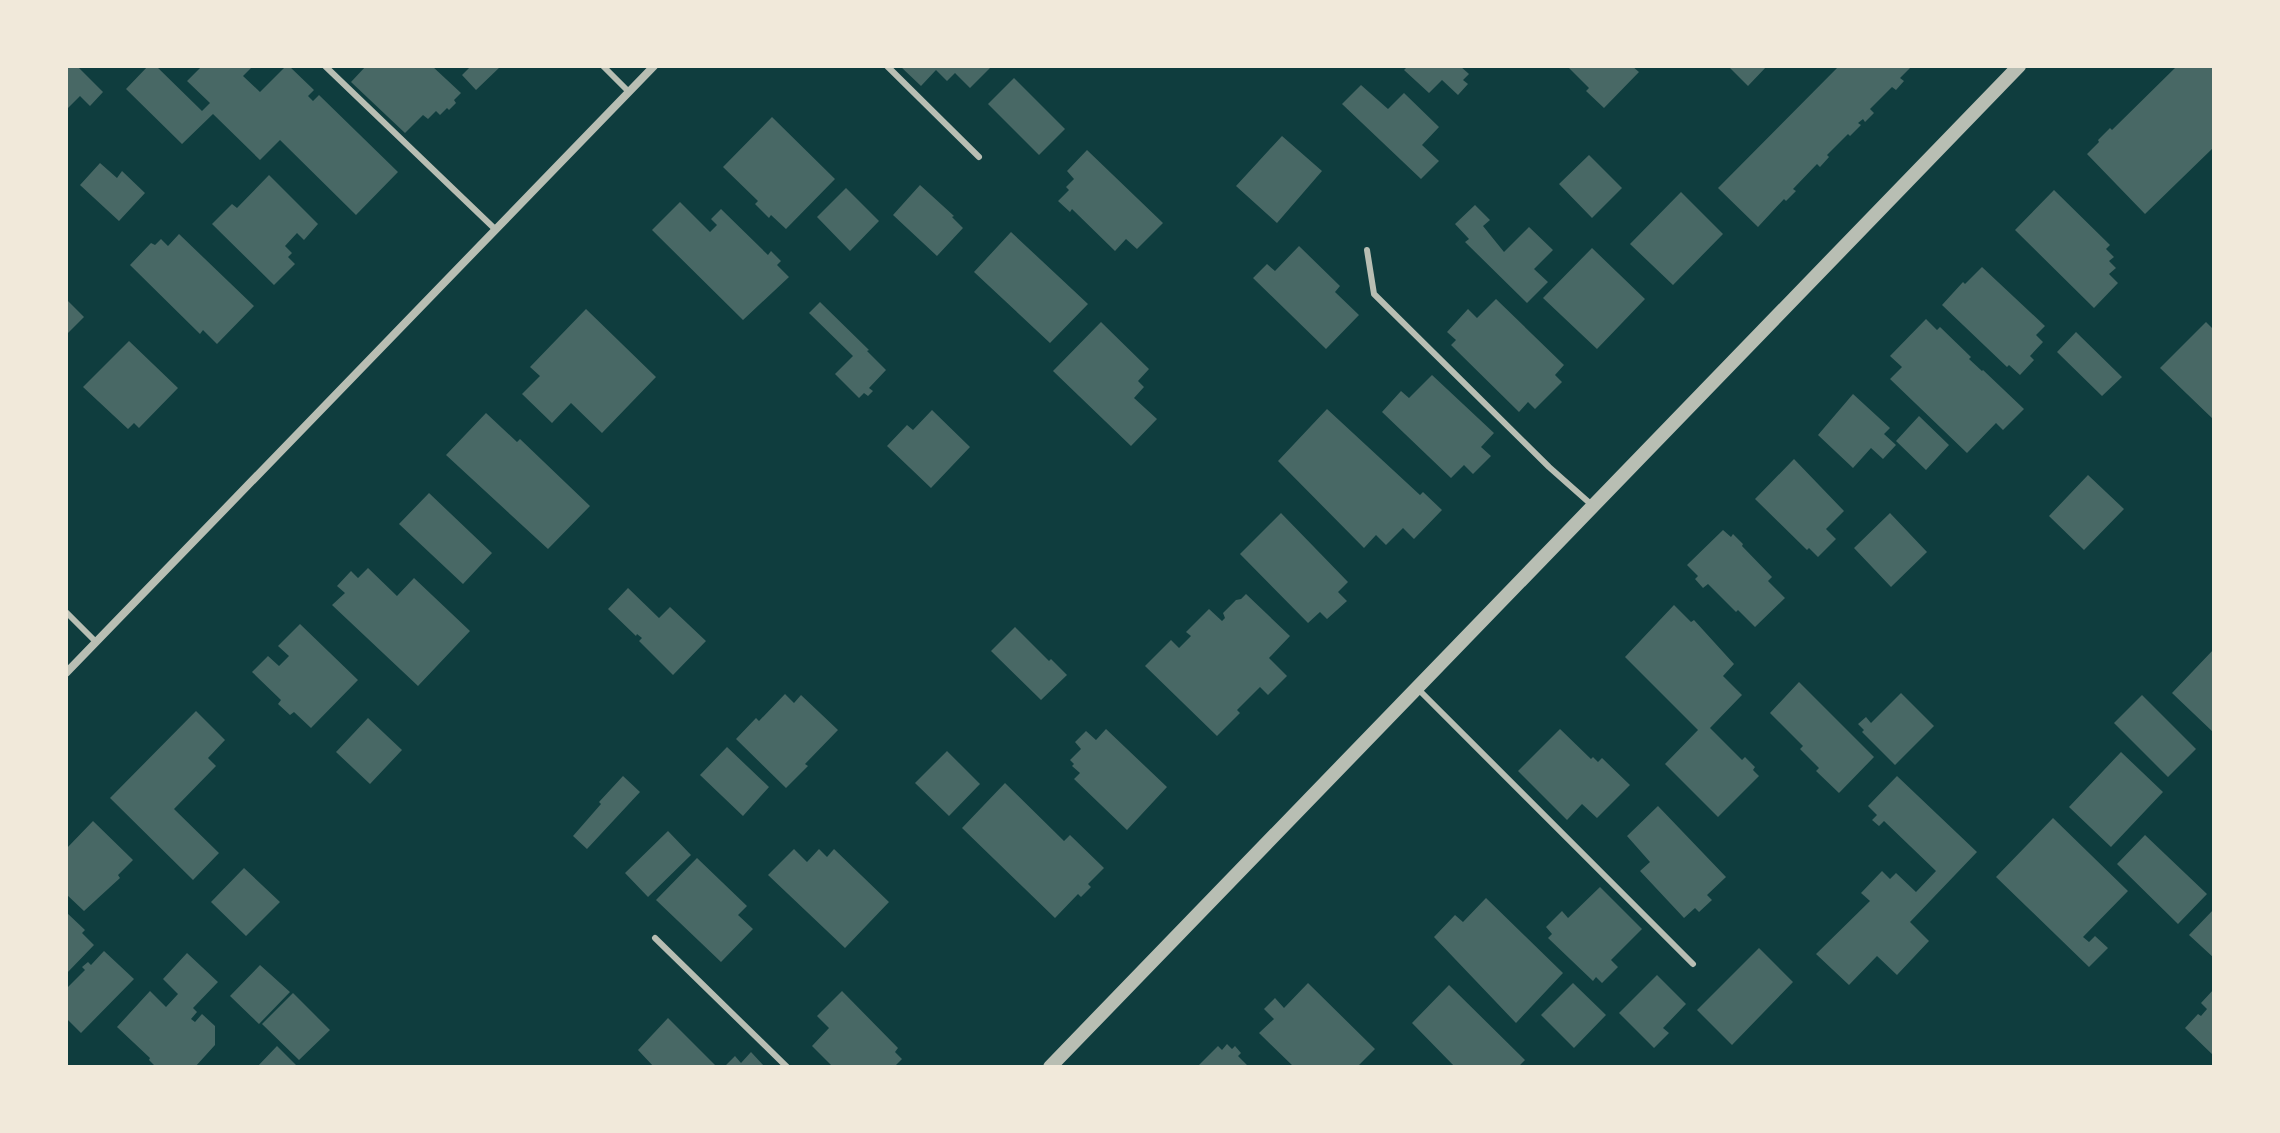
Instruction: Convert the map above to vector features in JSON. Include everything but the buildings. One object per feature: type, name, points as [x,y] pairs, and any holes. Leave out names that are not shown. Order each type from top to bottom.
[{"type":"street","points":[[66,673],[654,66]]},
{"type":"street","points":[[1050,1067],[2019,66]]},
{"type":"lane","points":[[325,66],[496,230]]},
{"type":"lane","points":[[603,66],[629,92]]},
{"type":"lane","points":[[887,66],[979,157]]},
{"type":"lane","points":[[1367,250],[1374,294],[1549,467],[1593,506]]},
{"type":"lane","points":[[66,612],[96,642]]},
{"type":"lane","points":[[1417,688],[1693,964]]},
{"type":"lane","points":[[655,938],[787,1067]]}]
